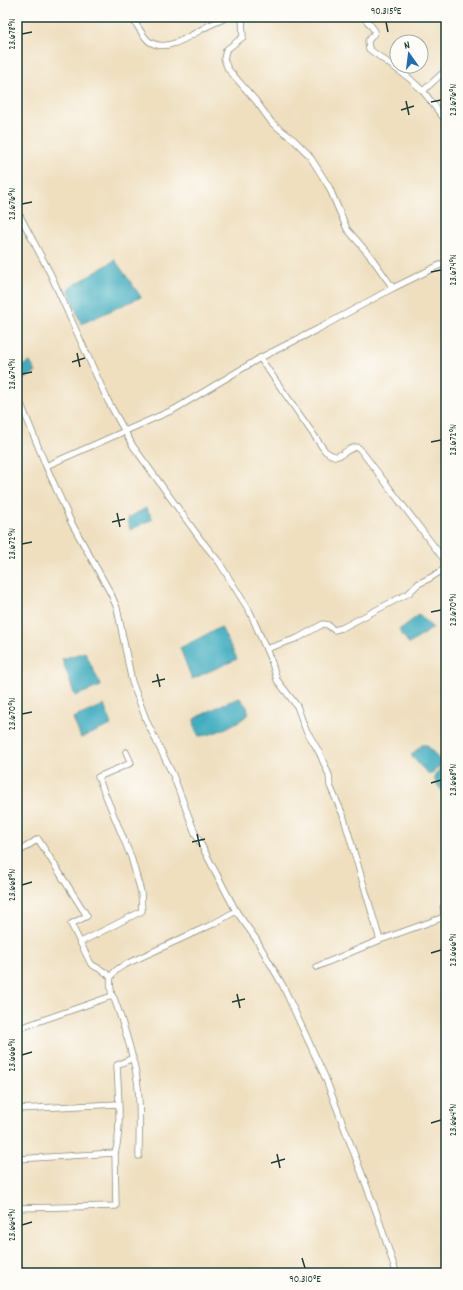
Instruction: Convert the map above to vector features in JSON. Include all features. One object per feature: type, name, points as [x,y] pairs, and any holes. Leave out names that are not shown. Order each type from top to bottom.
[{"type":"street","points":[[132,17],[150,42],[161,46],[167,46],[188,38],[209,25],[227,17]]},
{"type":"street","points":[[242,17],[243,37],[226,50],[224,59],[228,69],[256,101],[272,123],[294,140],[309,155],[329,187],[347,229],[371,257],[393,288]]},
{"type":"street","points":[[364,17],[374,31],[373,36],[368,41],[369,49],[409,78],[422,90],[446,121]]},
{"type":"street","points":[[422,90],[446,70]]},
{"type":"street","points":[[20,216],[50,273],[108,401],[133,446],[201,540],[219,562],[250,612],[266,649],[277,680],[297,706],[305,728],[319,752],[329,775],[330,786],[343,815],[380,940]]},
{"type":"street","points":[[46,466],[175,409],[260,358],[318,329],[393,288],[446,262]]},
{"type":"street","points":[[260,358],[325,451],[333,457],[337,457],[352,448],[359,448],[446,562]]},
{"type":"street","points":[[17,394],[46,466],[71,522],[111,594],[117,608],[132,682],[147,722],[173,775],[195,833],[236,912],[256,939],[283,986],[326,1077],[376,1211],[396,1272]]},
{"type":"street","points":[[266,649],[298,638],[323,624],[328,625],[334,630],[342,628],[408,593],[418,584],[446,568]]},
{"type":"street","points":[[81,942],[142,911],[141,892],[131,857],[98,777],[131,764],[126,752]]},
{"type":"street","points":[[17,853],[38,839],[86,916],[71,924],[92,964],[103,970],[110,977],[112,996],[128,1038],[136,1073],[139,1104],[139,1156]]},
{"type":"street","points":[[316,967],[380,940],[444,917],[443,907],[446,906]]},
{"type":"street","points":[[110,977],[114,971],[124,965],[236,912]]},
{"type":"street","points":[[17,1029],[112,996]]},
{"type":"street","points":[[17,1208],[116,1206],[115,1153],[117,1146],[118,1104],[117,1065],[132,1058]]},
{"type":"street","points":[[17,1108],[118,1104]]},
{"type":"street","points":[[17,1159],[115,1153]]},
{"type":"street","points":[[17,1266],[24,1273]]},
{"type":"water","points":[[115,260],[141,297],[81,324],[68,289]]},
{"type":"water","points":[[30,362],[36,372],[17,383],[17,368]]},
{"type":"water","points":[[146,508],[153,519],[130,530],[128,518]]},
{"type":"water","points":[[419,615],[433,628],[409,644],[399,630]]},
{"type":"water","points":[[221,627],[237,659],[192,679],[180,648]]},
{"type":"water","points":[[85,652],[101,686],[75,696],[62,659]]},
{"type":"water","points":[[240,698],[247,707],[249,714],[225,728],[211,734],[199,736],[195,729],[194,719],[223,704]]},
{"type":"water","points":[[104,705],[111,725],[81,738],[73,718]]},
{"type":"water","points":[[422,745],[427,745],[441,762],[441,766],[429,775],[412,757],[412,754]]},
{"type":"water","points":[[443,768],[446,768],[446,795],[437,785],[435,778],[435,774]]}]
